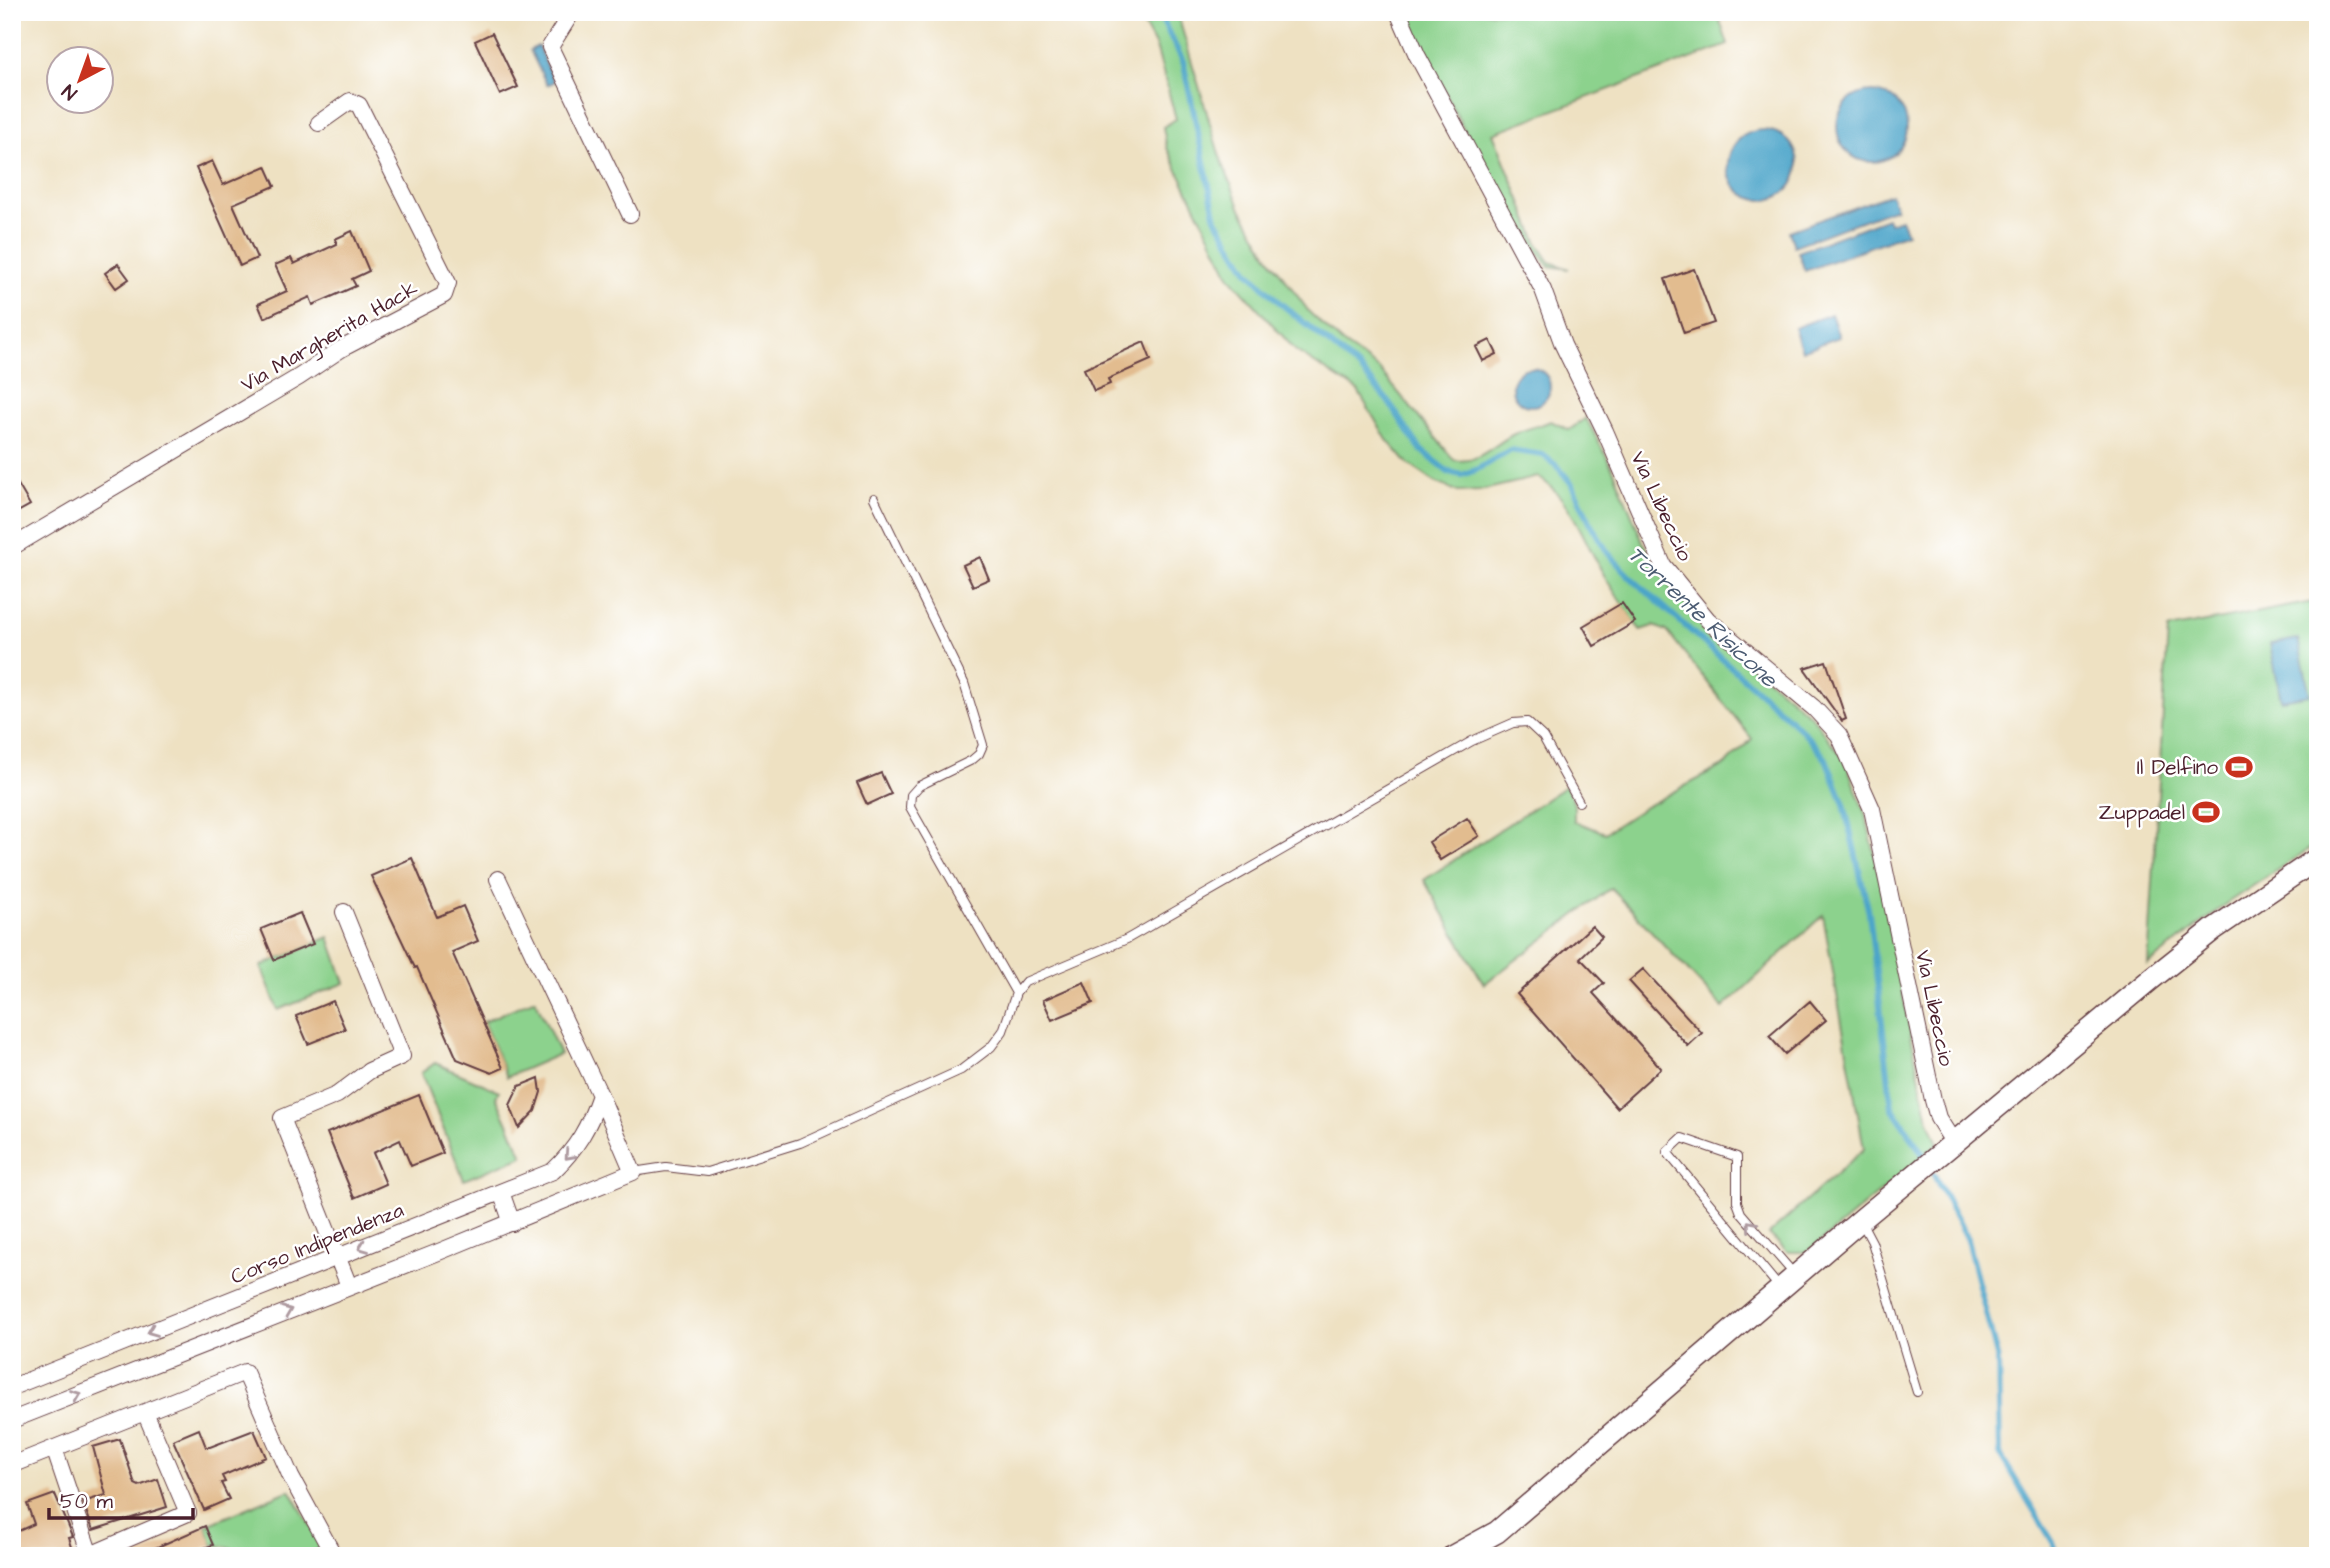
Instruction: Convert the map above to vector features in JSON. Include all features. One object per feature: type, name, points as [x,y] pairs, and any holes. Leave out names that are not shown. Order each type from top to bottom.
[{"type":"street","points":[[572,12],[550,47],[630,214]]},
{"type":"street","name":"Via Libeccio","points":[[1398,12],[1429,77],[1543,290],[1563,345],[1605,431],[1663,565],[1708,620],[1814,708],[1839,735],[1854,764],[1872,809],[1933,1100],[1938,1118],[1955,1145]]},
{"type":"street","name":"Via Margherita Hack","points":[[12,547],[299,377],[341,349],[444,295],[448,283],[359,105],[350,101],[319,123]]},
{"type":"street","points":[[1453,1556],[1497,1532],[1861,1220],[1955,1145],[2203,937],[2318,858]]},
{"type":"street","points":[[12,1420],[512,1223],[633,1172],[600,1095],[498,878]]},
{"type":"street","points":[[344,912],[402,1056],[369,1071],[337,1095],[282,1118],[349,1286]]},
{"type":"street","name":"Corso Indipendenza","points":[[12,1387],[553,1171],[572,1153],[589,1129],[600,1095]]},
{"type":"street","points":[[501,1192],[512,1223]]},
{"type":"street","points":[[12,1465],[244,1372],[291,1477],[334,1556]]},
{"type":"street","points":[[54,1448],[89,1555],[188,1513],[145,1412]]},
{"type":"lane","points":[[874,498],[964,683],[983,745],[972,760],[919,786],[911,794],[910,807],[1016,993]]},
{"type":"lane","points":[[633,1172],[666,1167],[707,1172],[800,1143],[961,1070],[991,1047],[1003,1031],[1016,993],[1025,982],[1127,939],[1472,741],[1513,723],[1527,722],[1543,737],[1579,802]]},
{"type":"lane","points":[[1682,1138],[1737,1157],[1737,1202],[1741,1213],[1788,1282],[1667,1152],[1682,1138]]},
{"type":"lane","points":[[1861,1220],[1872,1242],[1917,1392]]},
{"type":"green space","points":[[1137,12],[1177,12],[1219,154],[1240,207],[1269,257],[1310,313],[1342,343],[1379,369],[1454,460],[1478,457],[1514,434],[1551,421],[1569,430],[1586,418],[1614,471],[1643,542],[1672,590],[1704,624],[1811,716],[1845,760],[1866,816],[1927,1115],[1938,1144],[1812,1249],[1805,1252],[1788,1252],[1769,1234],[1864,1149],[1823,915],[1723,1008],[1611,888],[1484,984],[1424,880],[1566,786],[1574,804],[1574,821],[1605,833],[1645,807],[1725,765],[1752,739],[1667,631],[1654,626],[1640,630],[1604,575],[1568,508],[1550,486],[1538,477],[1479,491],[1458,492],[1435,482],[1407,463],[1387,440],[1358,391],[1296,351],[1230,277],[1167,148],[1163,127],[1176,119],[1156,47]]},
{"type":"green space","points":[[1405,12],[1717,12],[1728,45],[1493,133],[1538,244],[1550,262],[1569,269],[1549,266],[1526,236],[1462,126]]},
{"type":"green space","name":"Il Delfino","points":[[2318,601],[2318,843],[2227,903],[2148,965],[2168,629]]},
{"type":"green space","points":[[329,937],[345,983],[278,1010],[261,966]]},
{"type":"green space","points":[[535,999],[560,1054],[507,1077],[483,1022]]},
{"type":"green space","points":[[435,1063],[499,1091],[496,1097],[523,1156],[464,1180],[421,1073]]},
{"type":"green space","points":[[290,1490],[328,1556],[249,1556],[228,1547],[213,1545],[205,1526]]},
{"type":"water","points":[[538,46],[554,82],[547,85],[530,50]]},
{"type":"water","points":[[1872,92],[1897,102],[1907,127],[1897,152],[1872,162],[1847,152],[1837,127],[1847,102]]},
{"type":"water","points":[[1763,130],[1788,140],[1798,165],[1788,190],[1763,200],[1738,190],[1728,165],[1738,140]]},
{"type":"water","points":[[1891,194],[1896,208],[1794,246],[1789,231]]},
{"type":"water","points":[[1887,218],[1889,223],[1901,219],[1907,233],[1805,271],[1798,252]]},
{"type":"water","points":[[1831,314],[1839,337],[1802,351],[1794,328]]},
{"type":"water","points":[[1531,368],[1545,373],[1550,387],[1545,401],[1531,406],[1517,401],[1512,387],[1517,373]]},
{"type":"water","points":[[2298,639],[2310,695],[2281,700],[2270,644]]},
{"type":"building","points":[[492,33],[518,87],[500,95],[475,41]]},
{"type":"building","points":[[212,161],[223,185],[266,166],[275,186],[233,204],[257,258],[240,266],[196,168]]},
{"type":"building","points":[[352,231],[369,271],[352,279],[356,286],[313,305],[310,297],[264,318],[258,304],[287,291],[275,265],[291,258],[294,264],[337,244],[335,239]]},
{"type":"building","points":[[118,264],[129,279],[116,288],[105,273]]},
{"type":"building","points":[[1694,269],[1714,323],[1684,333],[1665,279]]},
{"type":"building","points":[[1490,340],[1497,354],[1483,361],[1476,347]]},
{"type":"building","points":[[1144,342],[1151,360],[1108,379],[1110,384],[1094,391],[1084,369]]},
{"type":"building","points":[[12,474],[30,505],[12,515]]},
{"type":"building","points":[[980,557],[989,579],[973,586],[963,565]]},
{"type":"building","points":[[1622,603],[1635,622],[1594,646],[1583,626]]},
{"type":"building","points":[[1826,661],[1846,719],[1842,721],[1804,668]]},
{"type":"building","points":[[881,773],[891,794],[867,805],[857,783]]},
{"type":"building","points":[[1467,818],[1479,836],[1440,860],[1429,842]]},
{"type":"building","points":[[412,858],[437,917],[463,906],[478,941],[452,952],[503,1068],[492,1073],[457,1059],[417,967],[415,968],[371,876]]},
{"type":"building","points":[[300,913],[313,944],[274,960],[261,929]]},
{"type":"building","points":[[1592,926],[1602,937],[1580,958],[1604,983],[1593,993],[1661,1068],[1617,1108],[1517,994]]},
{"type":"building","points":[[1643,969],[1702,1033],[1688,1046],[1629,981]]},
{"type":"building","points":[[1084,982],[1093,1003],[1052,1020],[1043,1000]]},
{"type":"building","points":[[333,1001],[345,1029],[308,1044],[296,1016]]},
{"type":"building","points":[[1810,1001],[1826,1020],[1785,1054],[1769,1036]]},
{"type":"building","points":[[539,1078],[541,1092],[535,1111],[519,1128],[510,1105],[519,1086]]},
{"type":"building","points":[[419,1095],[443,1153],[411,1166],[400,1140],[373,1153],[386,1184],[354,1198],[327,1133]]},
{"type":"building","points":[[199,1429],[206,1447],[254,1430],[266,1457],[222,1476],[225,1482],[221,1483],[229,1499],[204,1510],[173,1440]]},
{"type":"building","points":[[120,1439],[135,1484],[139,1486],[158,1479],[167,1507],[93,1530],[83,1502],[106,1495],[93,1447]]},
{"type":"building","points":[[55,1494],[73,1537],[69,1538],[75,1556],[12,1556],[12,1534],[34,1524],[27,1504]]},
{"type":"building","points":[[205,1526],[213,1545],[180,1556],[137,1556]]},
{"type":"waterway","name":"Torrente Risicone","points":[[1158,12],[1183,61],[1216,219],[1247,270],[1279,302],[1360,369],[1388,401],[1421,450],[1448,472],[1462,475],[1510,450],[1543,455],[1557,466],[1572,484],[1608,553],[1628,575],[1803,731],[1826,759],[1844,804],[1869,913],[1892,1107],[1924,1156]]},
{"type":"waterway","name":"Torrente Risicone","points":[[1934,1175],[1966,1236],[1998,1360],[2000,1454],[2054,1544],[2056,1556]]},
{"type":"place","name":"Il Delfino","points":[[2239,767]]},
{"type":"place","name":"Zuppadel","points":[[2206,812]]}]
